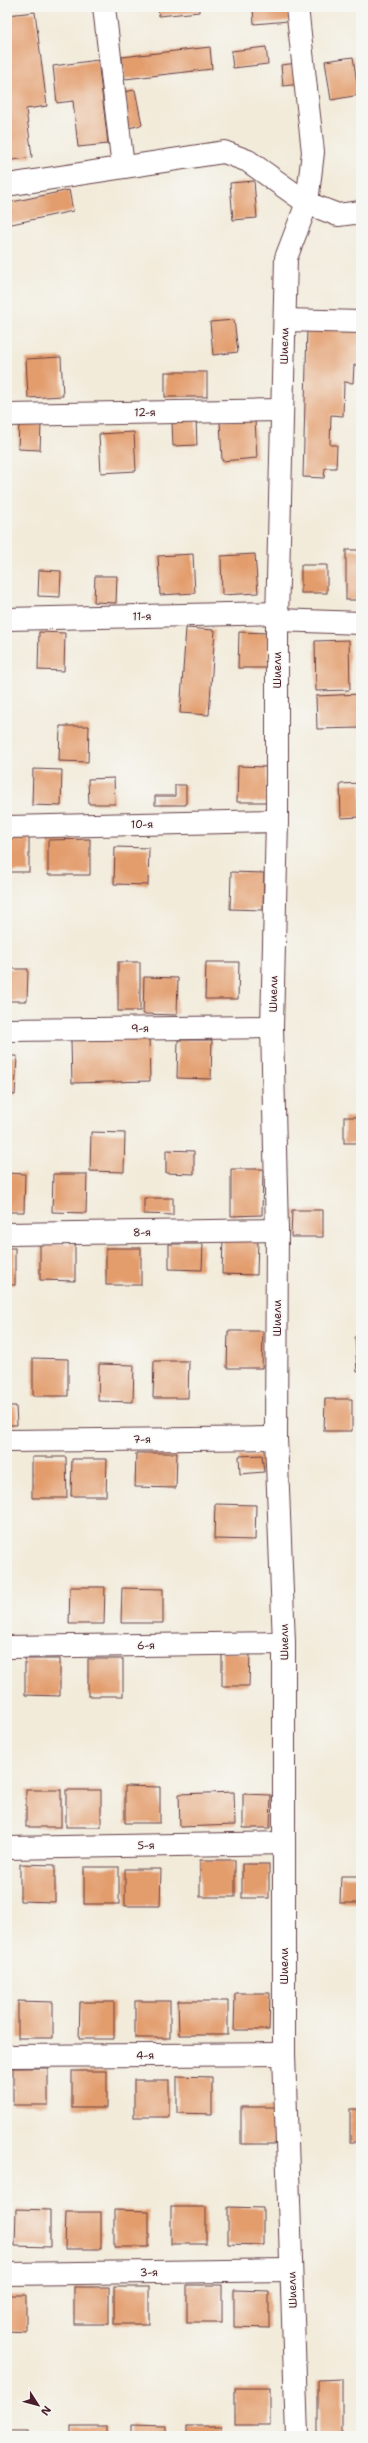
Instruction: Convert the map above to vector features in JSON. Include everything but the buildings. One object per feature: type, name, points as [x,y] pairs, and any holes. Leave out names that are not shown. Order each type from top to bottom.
[{"type":"street","points":[[104,7],[122,167]]},
{"type":"street","name":"Шиели","points":[[297,7],[313,152],[307,204],[286,258],[278,617],[277,821],[272,1027],[277,1230],[276,1438],[284,1644],[284,2054],[297,2436]]},
{"type":"street","points":[[7,185],[224,152],[248,161],[307,204],[338,215],[361,212]]},
{"type":"street","points":[[285,320],[361,322]]},
{"type":"street","name":"12-я","points":[[7,415],[282,410]]},
{"type":"street","name":"11-я","points":[[7,619],[278,617],[361,623]]},
{"type":"street","name":"10-я","points":[[7,827],[277,821]]},
{"type":"street","name":"9-я","points":[[7,1030],[272,1027]]},
{"type":"street","name":"8-я","points":[[7,1234],[277,1230]]},
{"type":"street","name":"7-я","points":[[7,1441],[276,1438]]},
{"type":"street","name":"6-я","points":[[7,1647],[284,1644]]},
{"type":"street","name":"5-я","points":[[7,1848],[284,1843]]},
{"type":"street","name":"4-я","points":[[7,2056],[284,2054]]},
{"type":"street","name":"3-я","points":[[7,2274],[291,2270]]}]
